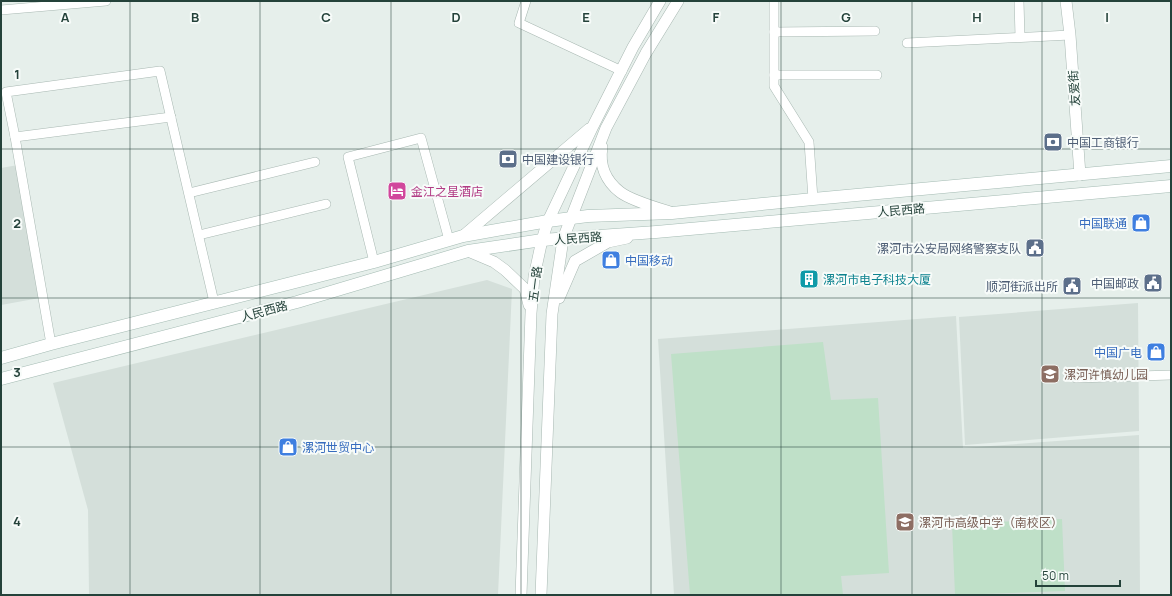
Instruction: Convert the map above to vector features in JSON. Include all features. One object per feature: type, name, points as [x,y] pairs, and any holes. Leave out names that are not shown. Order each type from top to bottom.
[{"type":"main road","name":"人民西路","points":[[1,358],[374,262],[463,236],[548,221],[588,216],[672,213],[1171,166]]},
{"type":"main road","name":"人民西路","points":[[1,379],[297,302],[468,251],[542,240],[656,232],[1171,186]]},
{"type":"street","points":[[1,10],[106,1]]},
{"type":"street","points":[[526,1],[519,23],[622,70]]},
{"type":"street","name":"五一路","points":[[521,595],[531,312],[534,277],[542,240],[548,221],[593,126],[633,47],[660,1]]},
{"type":"street","name":"五一路","points":[[541,595],[552,314],[563,239],[606,128],[646,53],[678,1]]},
{"type":"street","points":[[774,1],[774,86],[809,142],[813,199]]},
{"type":"street","points":[[1019,1],[1020,37]]},
{"type":"street","name":"友爱街","points":[[1066,1],[1070,35],[1080,175]]},
{"type":"street","points":[[774,32],[875,31]]},
{"type":"street","points":[[907,43],[1070,35]]},
{"type":"street","points":[[51,344],[6,92],[160,71],[214,302]]},
{"type":"street","points":[[774,75],[877,75]]},
{"type":"street","points":[[15,137],[171,117]]},
{"type":"street","points":[[463,236],[593,126]]},
{"type":"street","points":[[606,128],[601,154],[602,169],[610,181],[621,193],[638,201],[672,213]]},
{"type":"street","points":[[374,262],[348,156],[421,138],[449,240]]},
{"type":"street","points":[[189,193],[315,162]]},
{"type":"street","points":[[199,235],[326,204]]},
{"type":"street","points":[[552,314],[567,276],[575,261],[608,242],[656,232]]},
{"type":"street","points":[[468,251],[494,262],[525,289],[531,312]]},
{"type":"street","points":[[1076,378],[1171,375]]},
{"type":"shaded area","points":[[18,165],[45,297],[1,305],[1,168]]},
{"type":"shaded area","name":"漯河世贸中心","points":[[487,280],[512,289],[498,595],[89,595],[88,510],[53,383]]},
{"type":"shaded area","name":"漯河许慎幼儿园","points":[[1138,303],[1139,431],[965,445],[959,317]]},
{"type":"shaded area","name":"漯河市高级中学（南校区）","points":[[956,316],[963,448],[1139,435],[1140,595],[674,595],[658,339]]},
{"type":"green space","points":[[823,342],[831,400],[878,398],[889,573],[841,576],[843,595],[690,595],[671,354]]},
{"type":"green space","points":[[1062,519],[1065,591],[955,595],[952,524]]},
{"type":"place","name":"中国工商银行","points":[[1053,142]]},
{"type":"place","name":"中国建设银行","points":[[508,159]]},
{"type":"place","name":"金江之星酒店","points":[[397,191]]},
{"type":"place","name":"中国联通","points":[[1141,223]]},
{"type":"place","name":"漯河市公安局网络警察支队","points":[[1035,248]]},
{"type":"place","name":"中国移动","points":[[611,260]]},
{"type":"place","name":"漯河市电子科技大厦","points":[[809,279]]},
{"type":"place","name":"中国邮政","points":[[1153,283]]},
{"type":"place","name":"顺河街派出所","points":[[1072,286]]},
{"type":"place","name":"中国广电","points":[[1156,352]]},
{"type":"place","name":"漯河许慎幼儿园","points":[[1050,374]]},
{"type":"place","name":"漯河世贸中心","points":[[288,447]]},
{"type":"place","name":"漯河市高级中学（南校区）","points":[[905,522]]}]
